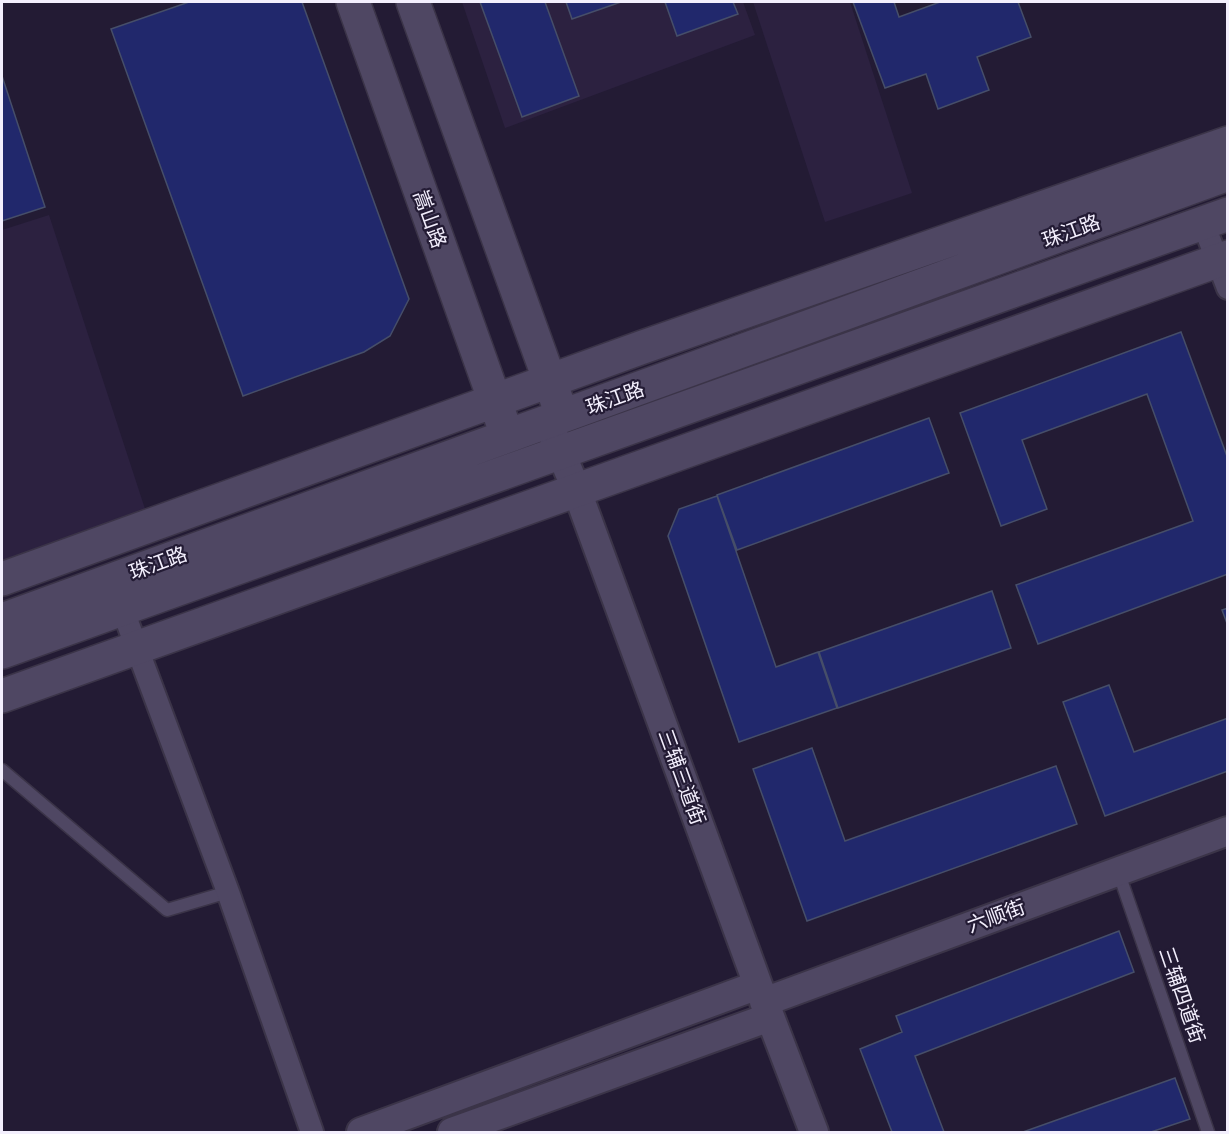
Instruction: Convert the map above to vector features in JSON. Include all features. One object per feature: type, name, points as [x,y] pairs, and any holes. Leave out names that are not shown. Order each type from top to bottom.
[{"type":"main road","name":"嵩山路","points":[[352,2],[508,437]]},
{"type":"main road","points":[[413,2],[550,381],[556,419]]},
{"type":"main road","name":"珠江路","points":[[2,579],[495,400],[1227,143]]},
{"type":"main road","name":"珠江路","points":[[2,620],[1227,174]]},
{"type":"main road","name":"珠江路","points":[[2,652],[1215,219]]},
{"type":"main road","points":[[2,696],[577,491],[1224,269]]},
{"type":"street","points":[[1215,219],[1224,269]]},
{"type":"street","name":"三辅三道街","points":[[556,419],[561,452],[814,1132]]},
{"type":"street","points":[[122,608],[228,892],[312,1132]]},
{"type":"street","name":"六顺街","points":[[764,1001],[1227,831]]},
{"type":"street","points":[[361,1132],[764,1001]]},
{"type":"street","points":[[452,1132],[764,1001]]},
{"type":"lane","points":[[2,770],[167,910],[228,892]]},
{"type":"lane","name":"三辅四道街","points":[[1118,871],[1208,1132]]},
{"type":"shaded area","points":[[462,2],[743,2],[755,35],[505,128]]},
{"type":"shaded area","points":[[753,2],[850,2],[912,193],[825,222]]},
{"type":"shaded area","points":[[49,215],[147,515],[2,561],[2,230]]},
{"type":"building","points":[[189,2],[302,2],[409,299],[390,336],[364,352],[243,396],[111,29]]},
{"type":"building","points":[[480,2],[545,2],[579,96],[522,117]]},
{"type":"building","points":[[566,2],[621,2],[572,19]]},
{"type":"building","points":[[665,2],[733,2],[738,14],[677,36]]},
{"type":"building","points":[[853,2],[894,2],[899,17],[940,2],[1018,2],[1031,37],[977,57],[989,90],[938,109],[926,74],[885,88]]},
{"type":"building","points":[[2,76],[45,207],[2,221]]},
{"type":"building","points":[[1181,332],[1228,459],[1228,574],[1038,644],[1016,585],[1193,521],[1147,394],[1022,440],[1047,509],[1001,526],[960,413]]},
{"type":"building","points":[[929,418],[949,473],[737,550],[717,495]]},
{"type":"building","points":[[717,496],[776,667],[818,652],[837,708],[739,742],[668,536],[679,509]]},
{"type":"building","points":[[992,591],[1011,648],[838,708],[819,652]]},
{"type":"building","points":[[1228,608],[1228,626],[1222,610]]},
{"type":"building","points":[[1109,685],[1134,752],[1228,718],[1228,771],[1105,816],[1063,702]]},
{"type":"building","points":[[812,748],[845,841],[1056,766],[1077,824],[807,921],[753,769]]},
{"type":"building","points":[[1119,931],[1134,972],[915,1056],[944,1132],[892,1132],[860,1049],[902,1032],[896,1016]]},
{"type":"building","points":[[1175,1078],[1190,1119],[1151,1132],[1023,1132]]}]
